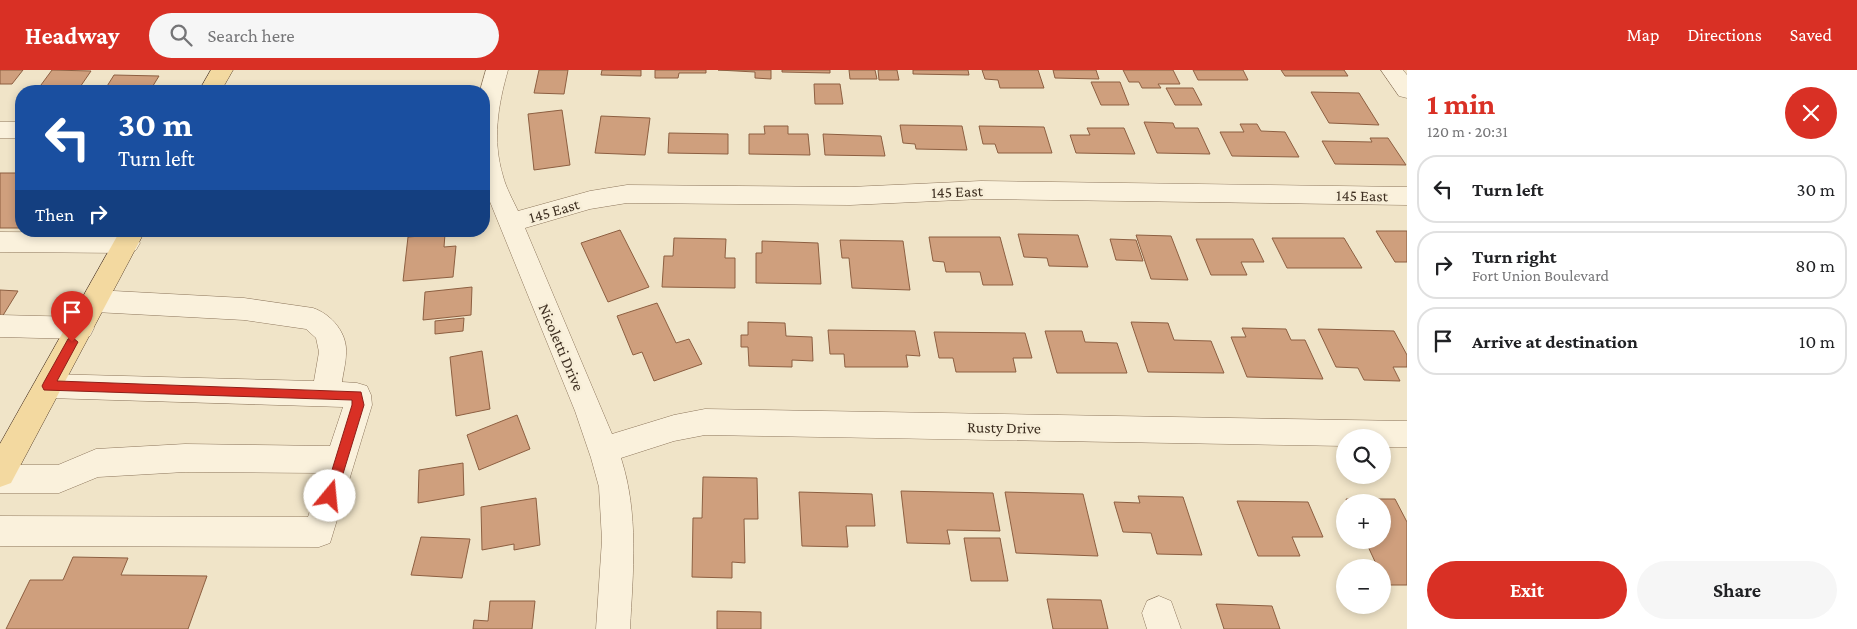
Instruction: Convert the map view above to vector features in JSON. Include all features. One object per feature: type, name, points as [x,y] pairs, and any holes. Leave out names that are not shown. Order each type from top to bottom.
[{"type":"main road","points":[[213,85],[222,70]]},
{"type":"main road","points":[[0,473],[130,237]]},
{"type":"street","name":"Nicoletti Drive","points":[[490,96],[497,70]]},
{"type":"street","points":[[1392,70],[1407,91]]},
{"type":"street","points":[[0,130],[15,130]]},
{"type":"street","name":"Nicoletti Drive","points":[[490,170],[510,223],[604,450],[614,487],[619,532],[613,629]]},
{"type":"street","name":"145 East","points":[[510,223],[590,200],[627,194],[850,196],[981,190],[1407,196]]},
{"type":"street","points":[[0,242],[130,237]]},
{"type":"street","points":[[95,301],[244,309],[313,319],[328,333],[333,352],[326,394]]},
{"type":"street","points":[[0,326],[80,328]]},
{"type":"street","points":[[0,531],[319,532],[358,405],[357,396],[326,394],[48,386]]},
{"type":"street","name":"Rusty Drive","points":[[604,450],[674,428],[715,422],[1407,434]]},
{"type":"street","points":[[0,479],[60,479],[96,463],[185,458],[341,460]]},
{"type":"building","points":[[0,70],[23,70],[12,84],[0,84]]},
{"type":"building","points":[[52,70],[91,71],[81,85],[41,85]]},
{"type":"building","points":[[539,70],[568,70],[564,94],[534,93]]},
{"type":"building","points":[[602,70],[641,70],[641,76],[601,75]]},
{"type":"building","points":[[655,70],[706,70],[706,73],[679,73],[678,78],[655,78]]},
{"type":"building","points":[[718,70],[771,70],[771,79],[755,78],[755,72]]},
{"type":"building","points":[[782,70],[830,70],[830,73],[782,72]]},
{"type":"building","points":[[849,70],[875,70],[877,79],[850,79]]},
{"type":"building","points":[[878,70],[897,70],[899,80],[879,80]]},
{"type":"building","points":[[913,70],[968,70],[969,75],[913,74]]},
{"type":"building","points":[[982,70],[1038,70],[1044,88],[1000,88],[998,80],[985,79]]},
{"type":"building","points":[[1053,70],[1096,70],[1099,79],[1055,78]]},
{"type":"building","points":[[1123,70],[1173,70],[1180,84],[1158,84],[1161,88],[1142,88],[1139,82],[1129,82]]},
{"type":"building","points":[[1193,70],[1243,70],[1248,80],[1198,80]]},
{"type":"building","points":[[1281,70],[1344,70],[1348,76],[1285,76]]},
{"type":"building","points":[[114,75],[159,76],[153,85],[108,85]]},
{"type":"building","points":[[1091,82],[1120,82],[1129,105],[1101,105]]},
{"type":"building","points":[[814,84],[840,84],[843,104],[815,104]]},
{"type":"building","points":[[1166,88],[1193,88],[1202,105],[1175,105]]},
{"type":"building","points":[[1311,92],[1359,93],[1379,125],[1329,123]]},
{"type":"building","points":[[562,110],[570,165],[534,170],[528,114]]},
{"type":"building","points":[[601,116],[650,118],[645,155],[595,153]]},
{"type":"building","points":[[1144,122],[1173,123],[1175,128],[1198,128],[1210,154],[1157,153]]},
{"type":"building","points":[[1240,124],[1257,124],[1261,131],[1285,132],[1299,157],[1232,156],[1220,132],[1244,132]]},
{"type":"building","points":[[900,125],[962,126],[967,150],[916,149],[915,144],[903,143]]},
{"type":"building","points":[[764,126],[788,126],[788,134],[808,134],[810,155],[749,154],[749,134],[765,134]]},
{"type":"building","points":[[979,126],[1044,127],[1052,153],[998,153],[995,144],[983,144]]},
{"type":"building","points":[[1087,128],[1124,128],[1135,154],[1076,153],[1070,135],[1090,135]]},
{"type":"building","points":[[669,133],[728,134],[728,154],[668,153]]},
{"type":"building","points":[[823,134],[881,136],[885,156],[825,155]]},
{"type":"building","points":[[1370,138],[1388,138],[1406,165],[1335,164],[1322,141],[1372,142]]},
{"type":"building","points":[[0,173],[15,173],[15,228],[0,228]]},
{"type":"building","points":[[620,230],[649,287],[608,302],[581,243]]},
{"type":"building","points":[[1376,231],[1407,231],[1407,262],[1395,262]]},
{"type":"building","points":[[1018,234],[1078,235],[1088,267],[1049,266],[1047,258],[1024,257]]},
{"type":"building","points":[[1136,235],[1171,236],[1188,280],[1151,279]]},
{"type":"building","points":[[408,237],[445,237],[444,247],[456,246],[453,277],[403,281]]},
{"type":"building","points":[[929,237],[1000,237],[1013,285],[983,285],[980,272],[946,272],[944,262],[933,261]]},
{"type":"building","points":[[674,238],[726,239],[725,258],[735,258],[735,288],[662,287],[664,256],[673,256]]},
{"type":"building","points":[[1272,238],[1344,238],[1362,268],[1287,268]]},
{"type":"building","points":[[1110,239],[1136,240],[1143,261],[1116,260]]},
{"type":"building","points":[[1196,239],[1253,239],[1264,262],[1241,262],[1247,275],[1211,275]]},
{"type":"building","points":[[840,240],[903,241],[910,290],[852,288],[849,258],[842,258]]},
{"type":"building","points":[[762,241],[818,243],[821,284],[756,283],[756,253],[762,253]]},
{"type":"building","points":[[472,287],[471,315],[423,320],[425,292]]},
{"type":"building","points":[[0,290],[18,291],[2,317],[0,317]]},
{"type":"building","points":[[657,303],[676,343],[689,339],[702,364],[654,381],[642,352],[633,355],[617,316]]},
{"type":"building","points":[[464,318],[463,331],[435,334],[435,321]]},
{"type":"building","points":[[748,322],[785,323],[786,336],[812,337],[813,361],[792,360],[792,367],[749,366],[748,347],[741,347],[741,335],[748,335]]},
{"type":"building","points":[[1131,322],[1168,323],[1174,340],[1211,341],[1224,373],[1148,372]]},
{"type":"building","points":[[1242,328],[1286,329],[1291,340],[1305,340],[1323,379],[1247,377],[1231,337],[1246,337]]},
{"type":"building","points":[[1318,329],[1394,331],[1407,355],[1407,367],[1393,367],[1400,381],[1364,380],[1358,368],[1336,367]]},
{"type":"building","points":[[828,330],[915,331],[920,356],[906,355],[908,367],[845,367],[844,354],[830,354]]},
{"type":"building","points":[[1045,331],[1082,331],[1085,342],[1117,343],[1127,373],[1057,373]]},
{"type":"building","points":[[934,332],[1025,333],[1032,358],[1013,358],[1016,372],[956,372],[953,358],[939,358]]},
{"type":"building","points":[[482,351],[490,409],[456,416],[450,357]]},
{"type":"building","points":[[517,415],[530,449],[479,470],[467,435]]},
{"type":"building","points":[[463,463],[464,495],[418,503],[419,470]]},
{"type":"building","points":[[703,477],[757,478],[758,519],[744,519],[745,563],[732,562],[732,578],[692,577],[693,518],[702,518]]},
{"type":"building","points":[[901,491],[993,493],[1000,531],[947,530],[950,544],[907,543]]},
{"type":"building","points":[[799,492],[872,494],[875,526],[846,526],[848,547],[802,546]]},
{"type":"building","points":[[1005,492],[1083,494],[1098,556],[1016,553]]},
{"type":"building","points":[[1138,496],[1183,497],[1202,555],[1157,554],[1151,533],[1123,532],[1114,502],[1140,503]]},
{"type":"building","points":[[536,498],[540,545],[514,550],[514,544],[482,550],[481,507]]},
{"type":"building","points":[[1391,499],[1395,499],[1407,522],[1407,585],[1391,585],[1391,559],[1374,559],[1369,549],[1391,549]]},
{"type":"building","points":[[1237,501],[1308,502],[1323,537],[1292,537],[1300,556],[1258,556]]},
{"type":"building","points":[[421,537],[470,539],[462,578],[411,575]]},
{"type":"building","points":[[964,538],[1000,538],[1008,581],[971,581]]},
{"type":"building","points":[[73,557],[128,558],[121,575],[207,576],[188,629],[6,629],[30,580],[63,580]]},
{"type":"building","points":[[1047,599],[1101,600],[1108,629],[1053,629]]},
{"type":"building","points":[[490,601],[535,601],[532,629],[473,629],[474,620],[488,621]]},
{"type":"building","points":[[1216,604],[1272,606],[1280,629],[1224,629]]},
{"type":"building","points":[[717,611],[761,612],[761,629],[717,629]]},
{"type":"route","points":[[72,342],[48,386],[357,396],[358,405],[330,496]]}]
